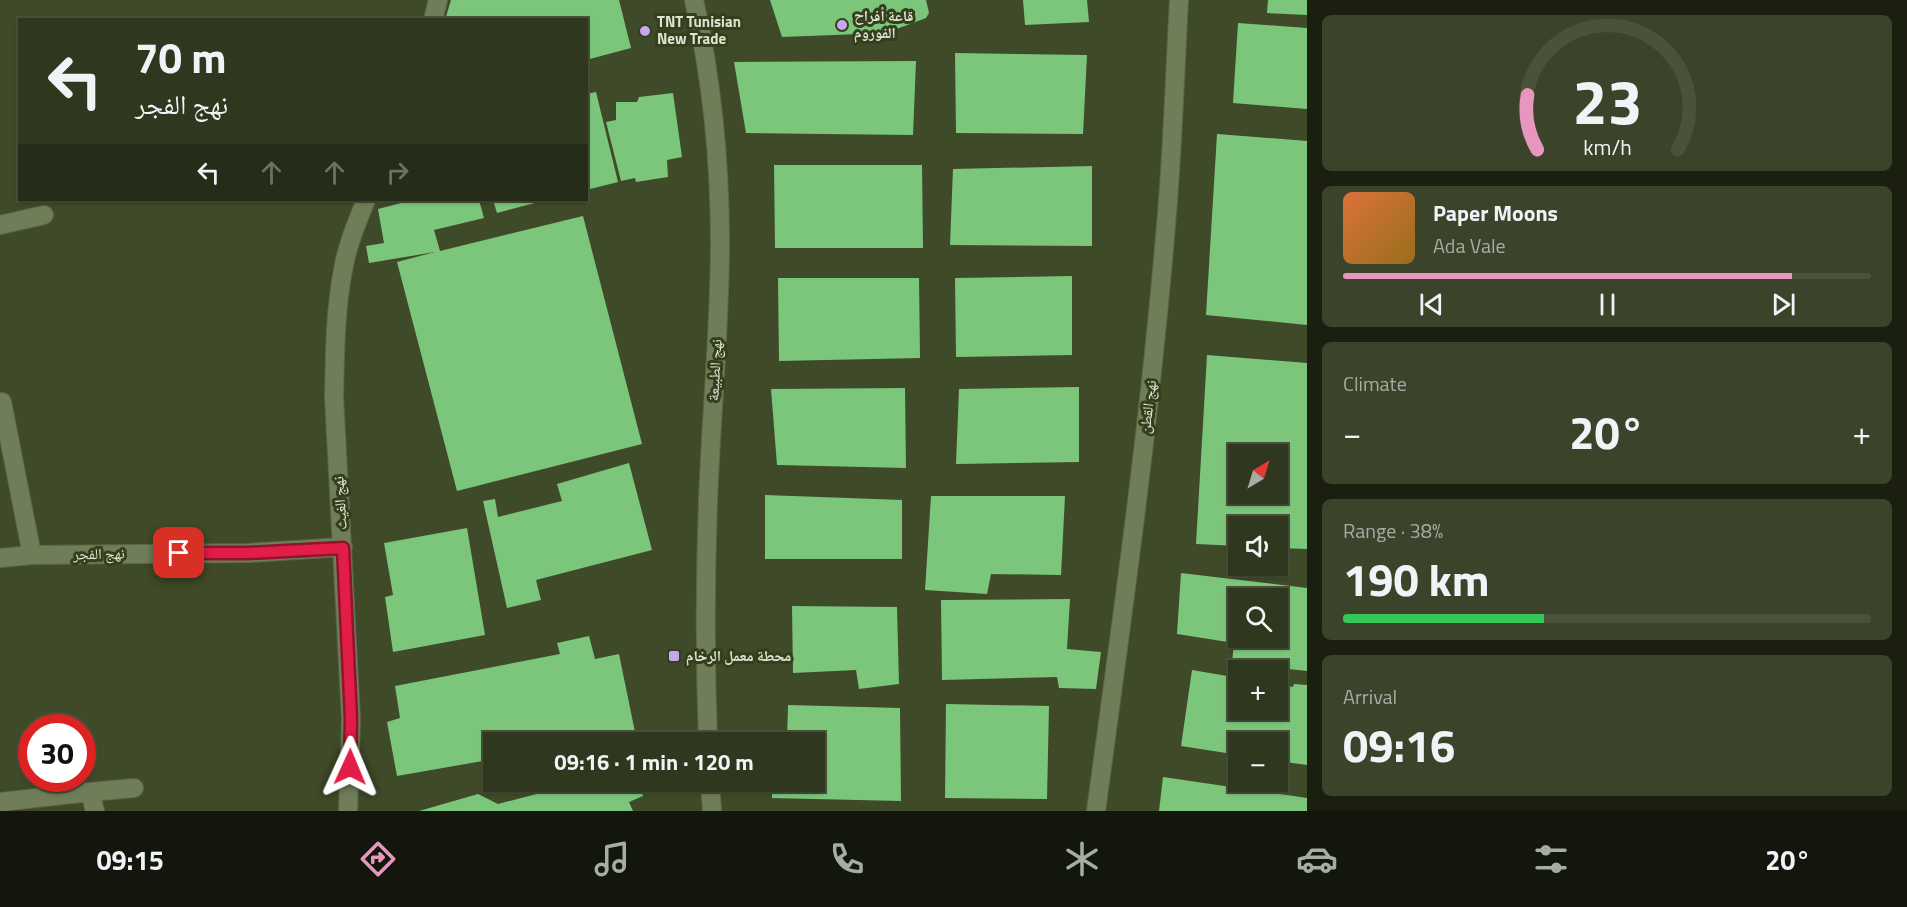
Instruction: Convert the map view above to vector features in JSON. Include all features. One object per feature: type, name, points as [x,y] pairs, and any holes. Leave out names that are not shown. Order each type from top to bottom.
[{"type":"street","points":[[434,18],[438,0]]},
{"type":"street","name":"نهج الطبيعة","points":[[694,0],[705,46],[712,97],[719,190],[718,300],[708,504],[708,732]]},
{"type":"street","name":"نهج القطن","points":[[1096,811],[1126,591],[1154,354],[1167,211],[1179,0]]},
{"type":"street","name":"نهج الغيث","points":[[348,811],[351,719],[334,396],[338,309],[343,268],[366,201]]},
{"type":"street","points":[[0,225],[45,215]]},
{"type":"street","points":[[2,402],[32,555]]},
{"type":"street","name":"نهج الفجر","points":[[0,558],[32,555],[248,553],[343,548]]},
{"type":"street","points":[[96,791],[134,788]]},
{"type":"street","points":[[0,802],[90,792],[95,811]]},
{"type":"street","points":[[711,792],[712,811]]},
{"type":"building","points":[[451,0],[619,0],[631,48],[588,59],[588,18],[446,18]]},
{"type":"building","name":"قاعة أفراح الفوروم","points":[[770,0],[926,0],[929,13],[926,18],[886,33],[782,37]]},
{"type":"building","points":[[1023,0],[1087,0],[1089,22],[1025,25]]},
{"type":"building","points":[[1268,0],[1307,0],[1307,15],[1267,13]]},
{"type":"building","points":[[1238,23],[1307,28],[1307,109],[1233,103]]},
{"type":"building","points":[[955,53],[1087,55],[1083,134],[956,133]]},
{"type":"building","points":[[916,61],[913,135],[746,133],[734,62]]},
{"type":"building","points":[[596,92],[618,182],[588,190],[588,94]]},
{"type":"building","points":[[673,93],[682,157],[667,160],[668,177],[636,182],[635,178],[621,181],[606,122],[616,120],[616,102],[637,102],[639,97]]},
{"type":"building","points":[[1217,134],[1307,141],[1307,325],[1206,315]]},
{"type":"building","points":[[774,165],[922,165],[923,248],[775,248]]},
{"type":"building","points":[[1092,166],[1092,246],[950,245],[953,169]]},
{"type":"building","points":[[400,201],[479,201],[484,218],[434,230],[440,251],[583,216],[642,444],[457,491],[397,262],[435,252],[369,263],[366,246],[384,243],[378,209],[401,203]]},
{"type":"building","points":[[493,201],[542,201],[497,213]]},
{"type":"building","points":[[1072,276],[1072,355],[956,357],[955,278]]},
{"type":"building","points":[[778,278],[919,278],[920,358],[779,361]]},
{"type":"building","points":[[1207,355],[1307,363],[1307,549],[1288,548],[1288,516],[1228,516],[1228,545],[1196,544]]},
{"type":"building","points":[[1079,387],[1079,462],[956,464],[959,389]]},
{"type":"building","points":[[905,388],[906,468],[777,465],[771,389]]},
{"type":"building","points":[[629,463],[652,550],[536,580],[541,600],[507,608],[483,501],[495,499],[498,517],[562,501],[557,484]]},
{"type":"building","points":[[765,495],[902,500],[902,559],[765,559]]},
{"type":"building","points":[[931,496],[1065,496],[1061,575],[991,574],[987,594],[925,590]]},
{"type":"building","points":[[467,528],[485,635],[393,652],[385,597],[393,595],[384,543]]},
{"type":"building","points":[[1181,573],[1307,588],[1307,671],[1288,669],[1288,660],[1232,660],[1234,648],[1288,648],[1288,588],[1228,588],[1228,642],[1177,634]]},
{"type":"building","points":[[1070,599],[1067,649],[1101,652],[1096,689],[1059,688],[1057,677],[942,680],[941,600]]},
{"type":"building","points":[[792,606],[897,607],[899,684],[859,689],[856,670],[793,673]]},
{"type":"building","points":[[589,636],[595,659],[619,654],[635,732],[483,732],[483,761],[397,776],[387,722],[400,718],[395,686],[560,654],[557,643]]},
{"type":"building","points":[[1192,670],[1228,676],[1228,720],[1288,720],[1288,686],[1307,685],[1307,765],[1288,762],[1288,732],[1228,732],[1228,753],[1181,746]]},
{"type":"building","points":[[946,704],[1049,706],[1047,799],[945,798]]},
{"type":"building","points":[[788,705],[900,708],[901,801],[772,798],[772,792],[825,792],[825,732],[787,732]]},
{"type":"building","points":[[1163,777],[1228,786],[1228,792],[1266,792],[1307,798],[1307,811],[1159,811]]},
{"type":"building","points":[[544,792],[642,792],[643,796],[629,802],[633,811],[419,811],[478,794],[498,804]]},
{"type":"place","name":"قاعة أفراح الفوروم","points":[[842,25]]},
{"type":"place","name":"TNT Tunisian New Trade","points":[[645,31]]},
{"type":"place","name":"محطة معمل الرخام","points":[[674,656]]},
{"type":"route","points":[[179,553],[248,553],[343,548],[351,719],[350,767]]}]
